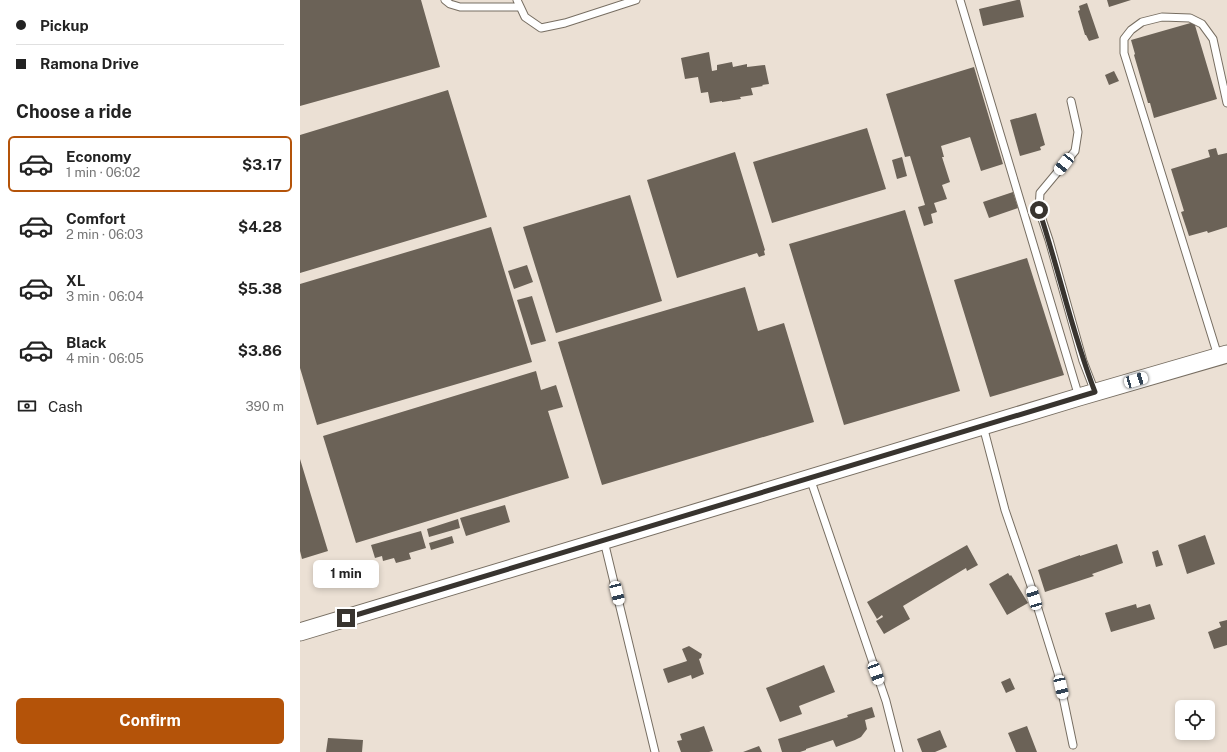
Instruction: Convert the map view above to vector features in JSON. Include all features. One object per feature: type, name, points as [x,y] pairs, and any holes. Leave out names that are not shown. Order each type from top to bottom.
[{"type":"street","points":[[300,632],[1222,355]]},
{"type":"lane","points":[[445,0],[460,8],[519,3],[525,16],[541,28],[565,23],[636,0]]},
{"type":"lane","points":[[960,0],[1087,395]]},
{"type":"lane","points":[[1222,355],[1124,53],[1124,39],[1131,30],[1142,22],[1162,17],[1190,18],[1202,24],[1213,39],[1227,103]]},
{"type":"lane","points":[[1071,101],[1078,132],[1075,151],[1040,193],[1039,210],[1049,240],[1083,361],[1087,395]]},
{"type":"lane","points":[[983,426],[1005,510],[1030,583],[1058,673],[1073,745]]},
{"type":"lane","points":[[810,478],[886,701],[899,752]]},
{"type":"lane","points":[[604,540],[655,752]]},
{"type":"building","points":[[300,0],[421,0],[440,67],[300,106]]},
{"type":"building","points":[[1020,0],[1024,17],[983,26],[979,9]]},
{"type":"building","points":[[1107,0],[1131,0],[1109,7]]},
{"type":"building","points":[[1087,3],[1099,38],[1089,41],[1085,35],[1078,11],[1080,10],[1079,6]]},
{"type":"building","points":[[1194,22],[1217,99],[1154,118],[1150,103],[1148,103],[1131,40]]},
{"type":"building","points":[[709,52],[712,71],[717,70],[717,65],[732,62],[733,67],[747,64],[747,67],[765,65],[769,84],[751,88],[753,95],[740,97],[741,99],[710,103],[708,92],[701,93],[698,77],[685,79],[681,58]]},
{"type":"building","points":[[974,67],[1003,164],[981,171],[970,137],[941,146],[944,157],[942,157],[950,182],[942,185],[947,199],[934,203],[937,212],[931,214],[933,223],[924,226],[918,207],[925,205],[910,156],[905,157],[886,94]]},
{"type":"building","points":[[1114,71],[1119,81],[1109,85],[1105,75]]},
{"type":"building","points":[[448,90],[487,217],[300,273],[300,135]]},
{"type":"building","points":[[1036,113],[1045,145],[1040,147],[1041,150],[1020,156],[1010,120]]},
{"type":"building","points":[[867,128],[886,189],[772,223],[753,162]]},
{"type":"building","points":[[1216,148],[1218,155],[1227,153],[1227,227],[1208,233],[1207,231],[1189,236],[1181,212],[1184,211],[1171,169],[1210,157],[1208,150]]},
{"type":"building","points":[[735,152],[765,250],[765,255],[759,257],[757,253],[677,278],[647,180]]},
{"type":"building","points":[[902,157],[907,176],[897,179],[892,160]]},
{"type":"building","points":[[1013,192],[1018,208],[989,218],[983,202]]},
{"type":"building","points":[[630,195],[662,301],[556,333],[523,227]]},
{"type":"building","points":[[905,210],[960,391],[844,425],[789,244]]},
{"type":"building","points":[[491,227],[532,362],[317,425],[300,368],[300,284]]},
{"type":"building","points":[[1027,258],[1064,375],[990,397],[954,280]]},
{"type":"building","points":[[527,265],[533,282],[514,289],[508,271]]},
{"type":"building","points":[[745,287],[758,331],[784,323],[814,422],[602,485],[558,342]]},
{"type":"building","points":[[532,296],[546,341],[531,345],[517,300]]},
{"type":"building","points":[[536,371],[541,390],[556,385],[563,407],[548,411],[569,478],[356,543],[323,436]]},
{"type":"building","points":[[300,459],[328,551],[302,559],[300,551]]},
{"type":"building","points":[[505,505],[510,522],[466,536],[460,518]]},
{"type":"building","points":[[458,519],[460,528],[429,537],[427,529]]},
{"type":"building","points":[[421,531],[426,548],[409,553],[411,559],[396,563],[394,558],[383,561],[382,556],[375,558],[371,545]]},
{"type":"building","points":[[1205,535],[1215,564],[1187,574],[1178,545]]},
{"type":"building","points":[[452,536],[454,543],[431,550],[429,543]]},
{"type":"building","points":[[1117,544],[1123,563],[1092,574],[1094,576],[1045,592],[1038,570]]},
{"type":"building","points":[[967,545],[978,565],[967,571],[966,568],[903,606],[910,619],[884,634],[876,621],[883,617],[882,615],[877,619],[867,602]]},
{"type":"building","points":[[1158,550],[1163,565],[1156,567],[1152,552]]},
{"type":"building","points":[[1008,573],[1010,576],[1011,575],[1028,603],[1007,615],[989,584]]},
{"type":"building","points":[[1136,604],[1137,608],[1150,604],[1155,619],[1111,632],[1105,613]]},
{"type":"building","points":[[1227,620],[1227,645],[1214,649],[1208,632],[1221,627],[1219,622]]},
{"type":"building","points":[[689,646],[702,654],[701,658],[699,659],[704,674],[692,679],[691,675],[668,683],[663,669],[687,661],[682,649]]},
{"type":"building","points":[[824,665],[835,692],[799,706],[802,714],[780,722],[766,688]]},
{"type":"building","points":[[1010,678],[1015,689],[1006,693],[1001,682]]},
{"type":"building","points":[[872,707],[875,717],[865,720],[867,729],[861,737],[855,740],[836,747],[833,740],[800,752],[782,752],[778,739],[848,717],[847,715]]},
{"type":"building","points":[[704,726],[713,751],[681,752],[677,741],[682,740],[680,734]]},
{"type":"building","points":[[1027,726],[1037,752],[1016,752],[1008,733]]},
{"type":"building","points":[[940,730],[947,747],[935,752],[922,752],[917,739]]},
{"type":"building","points":[[328,738],[363,740],[362,752],[326,752]]},
{"type":"building","points":[[759,746],[762,752],[743,752]]},
{"type":"route","points":[[346,618],[1095,392],[1083,361],[1049,240],[1039,210]]}]
